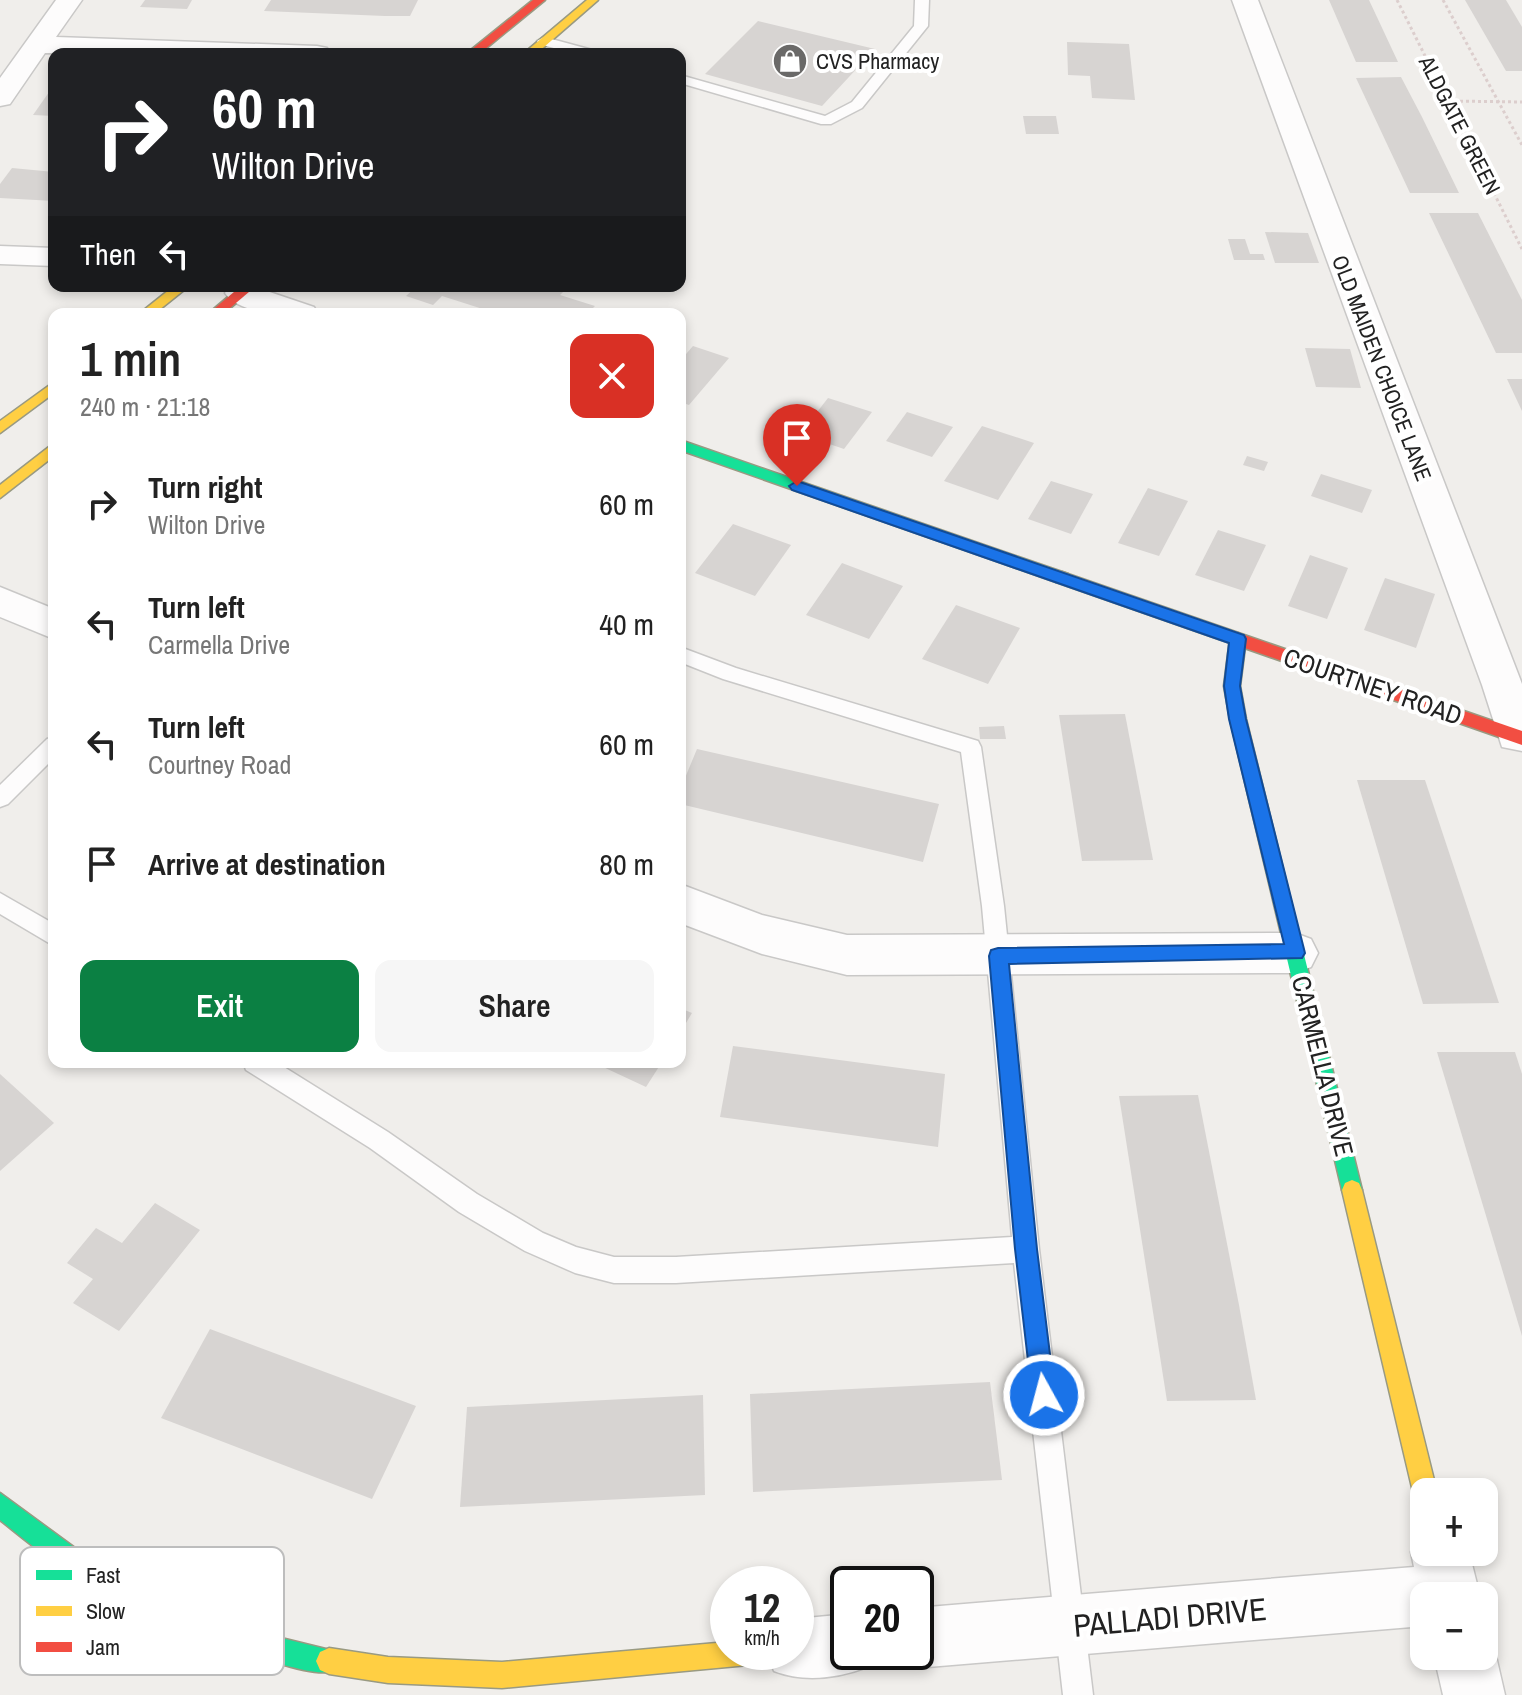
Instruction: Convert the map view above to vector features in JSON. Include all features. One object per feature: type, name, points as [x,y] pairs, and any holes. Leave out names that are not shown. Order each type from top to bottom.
[{"type":"street","points":[[0,98],[69,0]]},
{"type":"street","points":[[480,48],[540,0]]},
{"type":"street","points":[[508,48],[568,0]]},
{"type":"street","points":[[536,48],[593,0]]},
{"type":"street","name":"OLD MAIDEN CHOICE LANE","points":[[1245,0],[1502,685],[1520,743]]},
{"type":"street","points":[[38,45],[131,48]]},
{"type":"street","points":[[0,255],[48,257]]},
{"type":"street","points":[[154,308],[174,292]]},
{"type":"street","points":[[222,308],[241,292]]},
{"type":"street","points":[[252,292],[288,308]]},
{"type":"street","points":[[0,428],[48,391]]},
{"type":"street","name":"COURTNEY ROAD","points":[[686,447],[1238,639],[1520,743]]},
{"type":"street","points":[[0,493],[48,453]]},
{"type":"street","points":[[0,601],[48,622]]},
{"type":"street","name":"CARMELLA DRIVE","points":[[1238,639],[1232,686],[1238,719],[1422,1478]]},
{"type":"street","points":[[686,906],[788,945],[847,955],[1295,953]]},
{"type":"street","points":[[0,1505],[59,1547]]},
{"type":"street","name":"PALLADI DRIVE","points":[[934,1636],[1410,1590]]},
{"type":"street","points":[[284,1653],[388,1670],[502,1675],[710,1656]]},
{"type":"street","points":[[1468,1670],[1474,1695]]},
{"type":"lane","points":[[686,81],[826,121],[857,105],[921,26],[922,0]]},
{"type":"lane","points":[[544,41],[569,48]]},
{"type":"lane","points":[[686,656],[730,674],[971,747],[998,956],[1026,1249],[1078,1695]]},
{"type":"lane","points":[[0,798],[48,751]]},
{"type":"lane","points":[[0,902],[48,932]]},
{"type":"lane","points":[[265,1068],[379,1140],[468,1203],[534,1242],[575,1260],[614,1270],[692,1269],[1026,1249]]},
{"type":"path","name":"ALDGATE GREEN","points":[[1397,0],[1522,249]]},
{"type":"path","name":"ALDGATE GREEN","points":[[1443,0],[1522,145]]},
{"type":"path","points":[[1448,101],[1522,102]]},
{"type":"building","points":[[145,0],[192,0],[187,9],[140,7]]},
{"type":"building","points":[[271,0],[418,0],[410,16],[385,16],[264,11]]},
{"type":"building","points":[[1329,0],[1369,0],[1398,62],[1356,62]]},
{"type":"building","points":[[1465,0],[1506,0],[1522,27],[1522,71],[1506,71]]},
{"type":"building","name":"CVS Pharmacy","points":[[758,21],[875,49],[822,106],[705,74]]},
{"type":"building","points":[[1067,42],[1129,44],[1135,100],[1092,98],[1090,76],[1068,75]]},
{"type":"building","points":[[1401,77],[1459,193],[1410,193],[1356,78]]},
{"type":"building","points":[[48,94],[48,116],[33,115]]},
{"type":"building","points":[[1023,116],[1056,116],[1059,134],[1026,134]]},
{"type":"building","points":[[12,168],[48,171],[48,201],[0,198],[0,184]]},
{"type":"building","points":[[1429,213],[1478,213],[1522,300],[1522,353],[1496,353]]},
{"type":"building","points":[[1265,232],[1308,233],[1319,263],[1275,263]]},
{"type":"building","points":[[1228,239],[1245,239],[1250,254],[1263,254],[1265,260],[1234,260]]},
{"type":"building","points":[[410,292],[563,292],[560,295],[595,306],[480,308],[442,296],[433,305],[406,296]]},
{"type":"building","points":[[693,346],[729,358],[689,405],[686,404],[686,354]]},
{"type":"building","points":[[1305,348],[1350,349],[1361,388],[1316,387]]},
{"type":"building","points":[[1507,379],[1522,379],[1522,411],[1514,394]]},
{"type":"building","points":[[828,398],[872,412],[844,449],[800,434]]},
{"type":"building","points":[[907,412],[953,427],[932,457],[886,441]]},
{"type":"building","points":[[982,426],[1034,443],[998,500],[944,481]]},
{"type":"building","points":[[1247,456],[1268,462],[1264,471],[1243,465]]},
{"type":"building","points":[[1321,474],[1372,490],[1362,513],[1311,496]]},
{"type":"building","points":[[1051,481],[1093,494],[1071,534],[1028,519]]},
{"type":"building","points":[[1148,488],[1188,501],[1159,556],[1118,543]]},
{"type":"building","points":[[733,524],[791,545],[755,596],[695,573]]},
{"type":"building","points":[[1218,530],[1266,545],[1244,591],[1195,575]]},
{"type":"building","points":[[1310,555],[1348,568],[1327,619],[1288,606]]},
{"type":"building","points":[[842,563],[903,586],[869,639],[806,615]]},
{"type":"building","points":[[1385,578],[1435,594],[1416,648],[1364,630]]},
{"type":"building","points":[[956,605],[1020,628],[988,684],[922,659]]},
{"type":"building","points":[[1125,714],[1153,860],[1082,861],[1059,715]]},
{"type":"building","points":[[1004,726],[1006,739],[980,739],[979,727]]},
{"type":"building","points":[[697,749],[939,804],[923,862],[686,805],[686,776]]},
{"type":"building","points":[[1357,780],[1425,780],[1499,1003],[1423,1004]]},
{"type":"building","points":[[733,1046],[945,1074],[938,1147],[720,1117]]},
{"type":"building","points":[[1437,1052],[1515,1052],[1522,1074],[1522,1336]]},
{"type":"building","points":[[605,1068],[658,1068],[646,1087]]},
{"type":"building","points":[[0,1074],[54,1123],[0,1171]]},
{"type":"building","points":[[1198,1095],[1256,1400],[1167,1401],[1119,1096]]},
{"type":"building","points":[[155,1203],[200,1230],[119,1331],[73,1303],[93,1279],[67,1263],[96,1228],[122,1243]]},
{"type":"building","points":[[210,1329],[416,1406],[372,1499],[161,1418]]},
{"type":"building","points":[[990,1382],[1002,1480],[753,1492],[750,1394]]},
{"type":"building","points":[[703,1395],[705,1495],[460,1507],[467,1407]]},
{"type":"traffic: fast","points":[[686,447],[1062,578]]},
{"type":"traffic: fast","points":[[1238,639],[1232,686],[1238,719],[1352,1190]]},
{"type":"traffic: fast","points":[[0,1505],[53,1547]]},
{"type":"traffic: fast","points":[[284,1652],[329,1661]]},
{"type":"traffic: slow","points":[[536,48],[593,0]]},
{"type":"traffic: slow","points":[[154,308],[174,292]]},
{"type":"traffic: slow","points":[[0,428],[48,391]]},
{"type":"traffic: slow","points":[[0,493],[48,453]]},
{"type":"traffic: slow","points":[[1352,1190],[1422,1478]]},
{"type":"traffic: slow","points":[[329,1661],[388,1670],[502,1675],[710,1656]]},
{"type":"traffic: jam","points":[[480,48],[540,0]]},
{"type":"traffic: jam","points":[[222,308],[242,292]]},
{"type":"traffic: jam","points":[[1062,578],[1522,738]]},
{"type":"place","name":"CVS Pharmacy","points":[[790,61]]},
{"type":"route","points":[[797,486],[1238,639],[1232,686],[1295,953],[998,956],[1026,1249],[1044,1395]]}]
